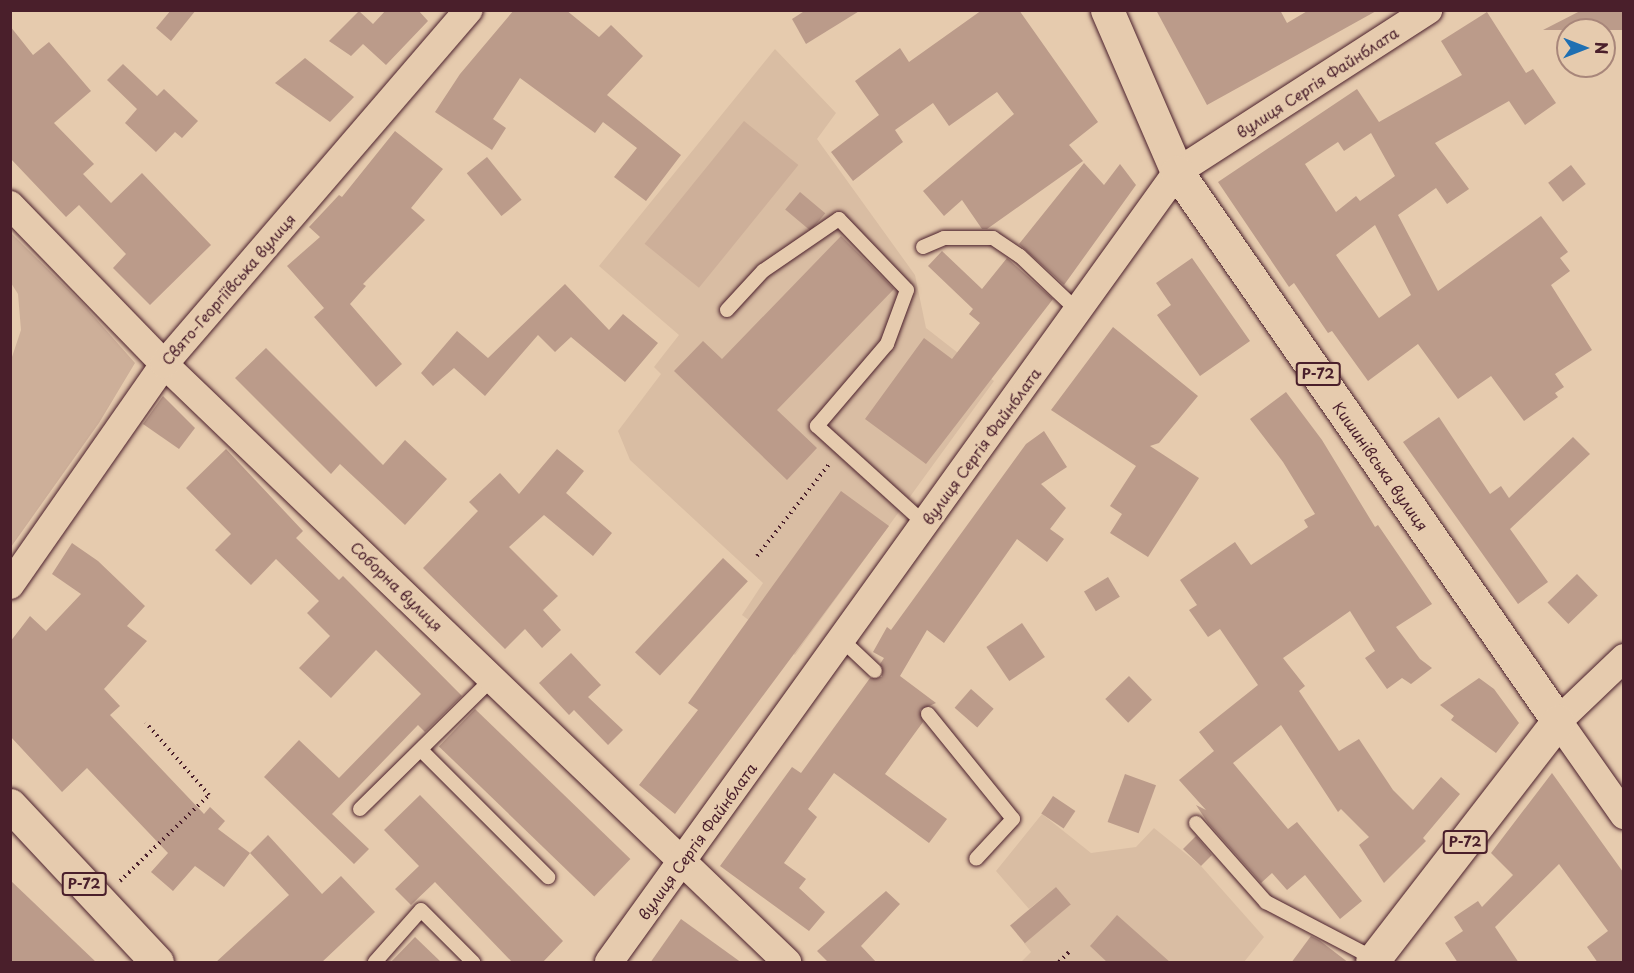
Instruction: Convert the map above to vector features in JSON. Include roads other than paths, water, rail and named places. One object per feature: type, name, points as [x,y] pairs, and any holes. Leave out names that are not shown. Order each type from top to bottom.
[{"type":"main road","name":"Кишинівська вулиця","points":[[1107,10],[1177,172],[1558,722]]},
{"type":"main road","name":"Р-72","points":[[1374,961],[1558,722]]},
{"type":"main road","name":"Р-72","points":[[10,805],[157,963]]},
{"type":"street","name":"Свято-Георгіївська вулиця","points":[[10,585],[164,364],[468,10]]},
{"type":"street","name":"вулиця Сергія Файнблата","points":[[609,963],[1177,172],[1428,10]]},
{"type":"street","name":"Соборна вулиця","points":[[10,205],[164,364],[684,861],[787,963]]},
{"type":"street","points":[[1558,722],[1623,658]]},
{"type":"street","name":"Кишинівська вулиця","points":[[1558,722],[1623,815]]},
{"type":"lane","points":[[727,310],[763,271],[839,219],[907,290],[887,344],[817,426],[925,524]]},
{"type":"lane","points":[[923,247],[944,238],[993,238],[1020,256],[1077,311]]},
{"type":"lane","points":[[842,640],[875,671]]},
{"type":"lane","points":[[360,809],[493,678]]},
{"type":"lane","points":[[928,714],[1013,819],[976,859]]},
{"type":"lane","points":[[420,750],[548,877]]},
{"type":"lane","points":[[1196,824],[1266,902],[1374,961]]},
{"type":"lane","points":[[375,963],[420,910],[473,963]]}]
